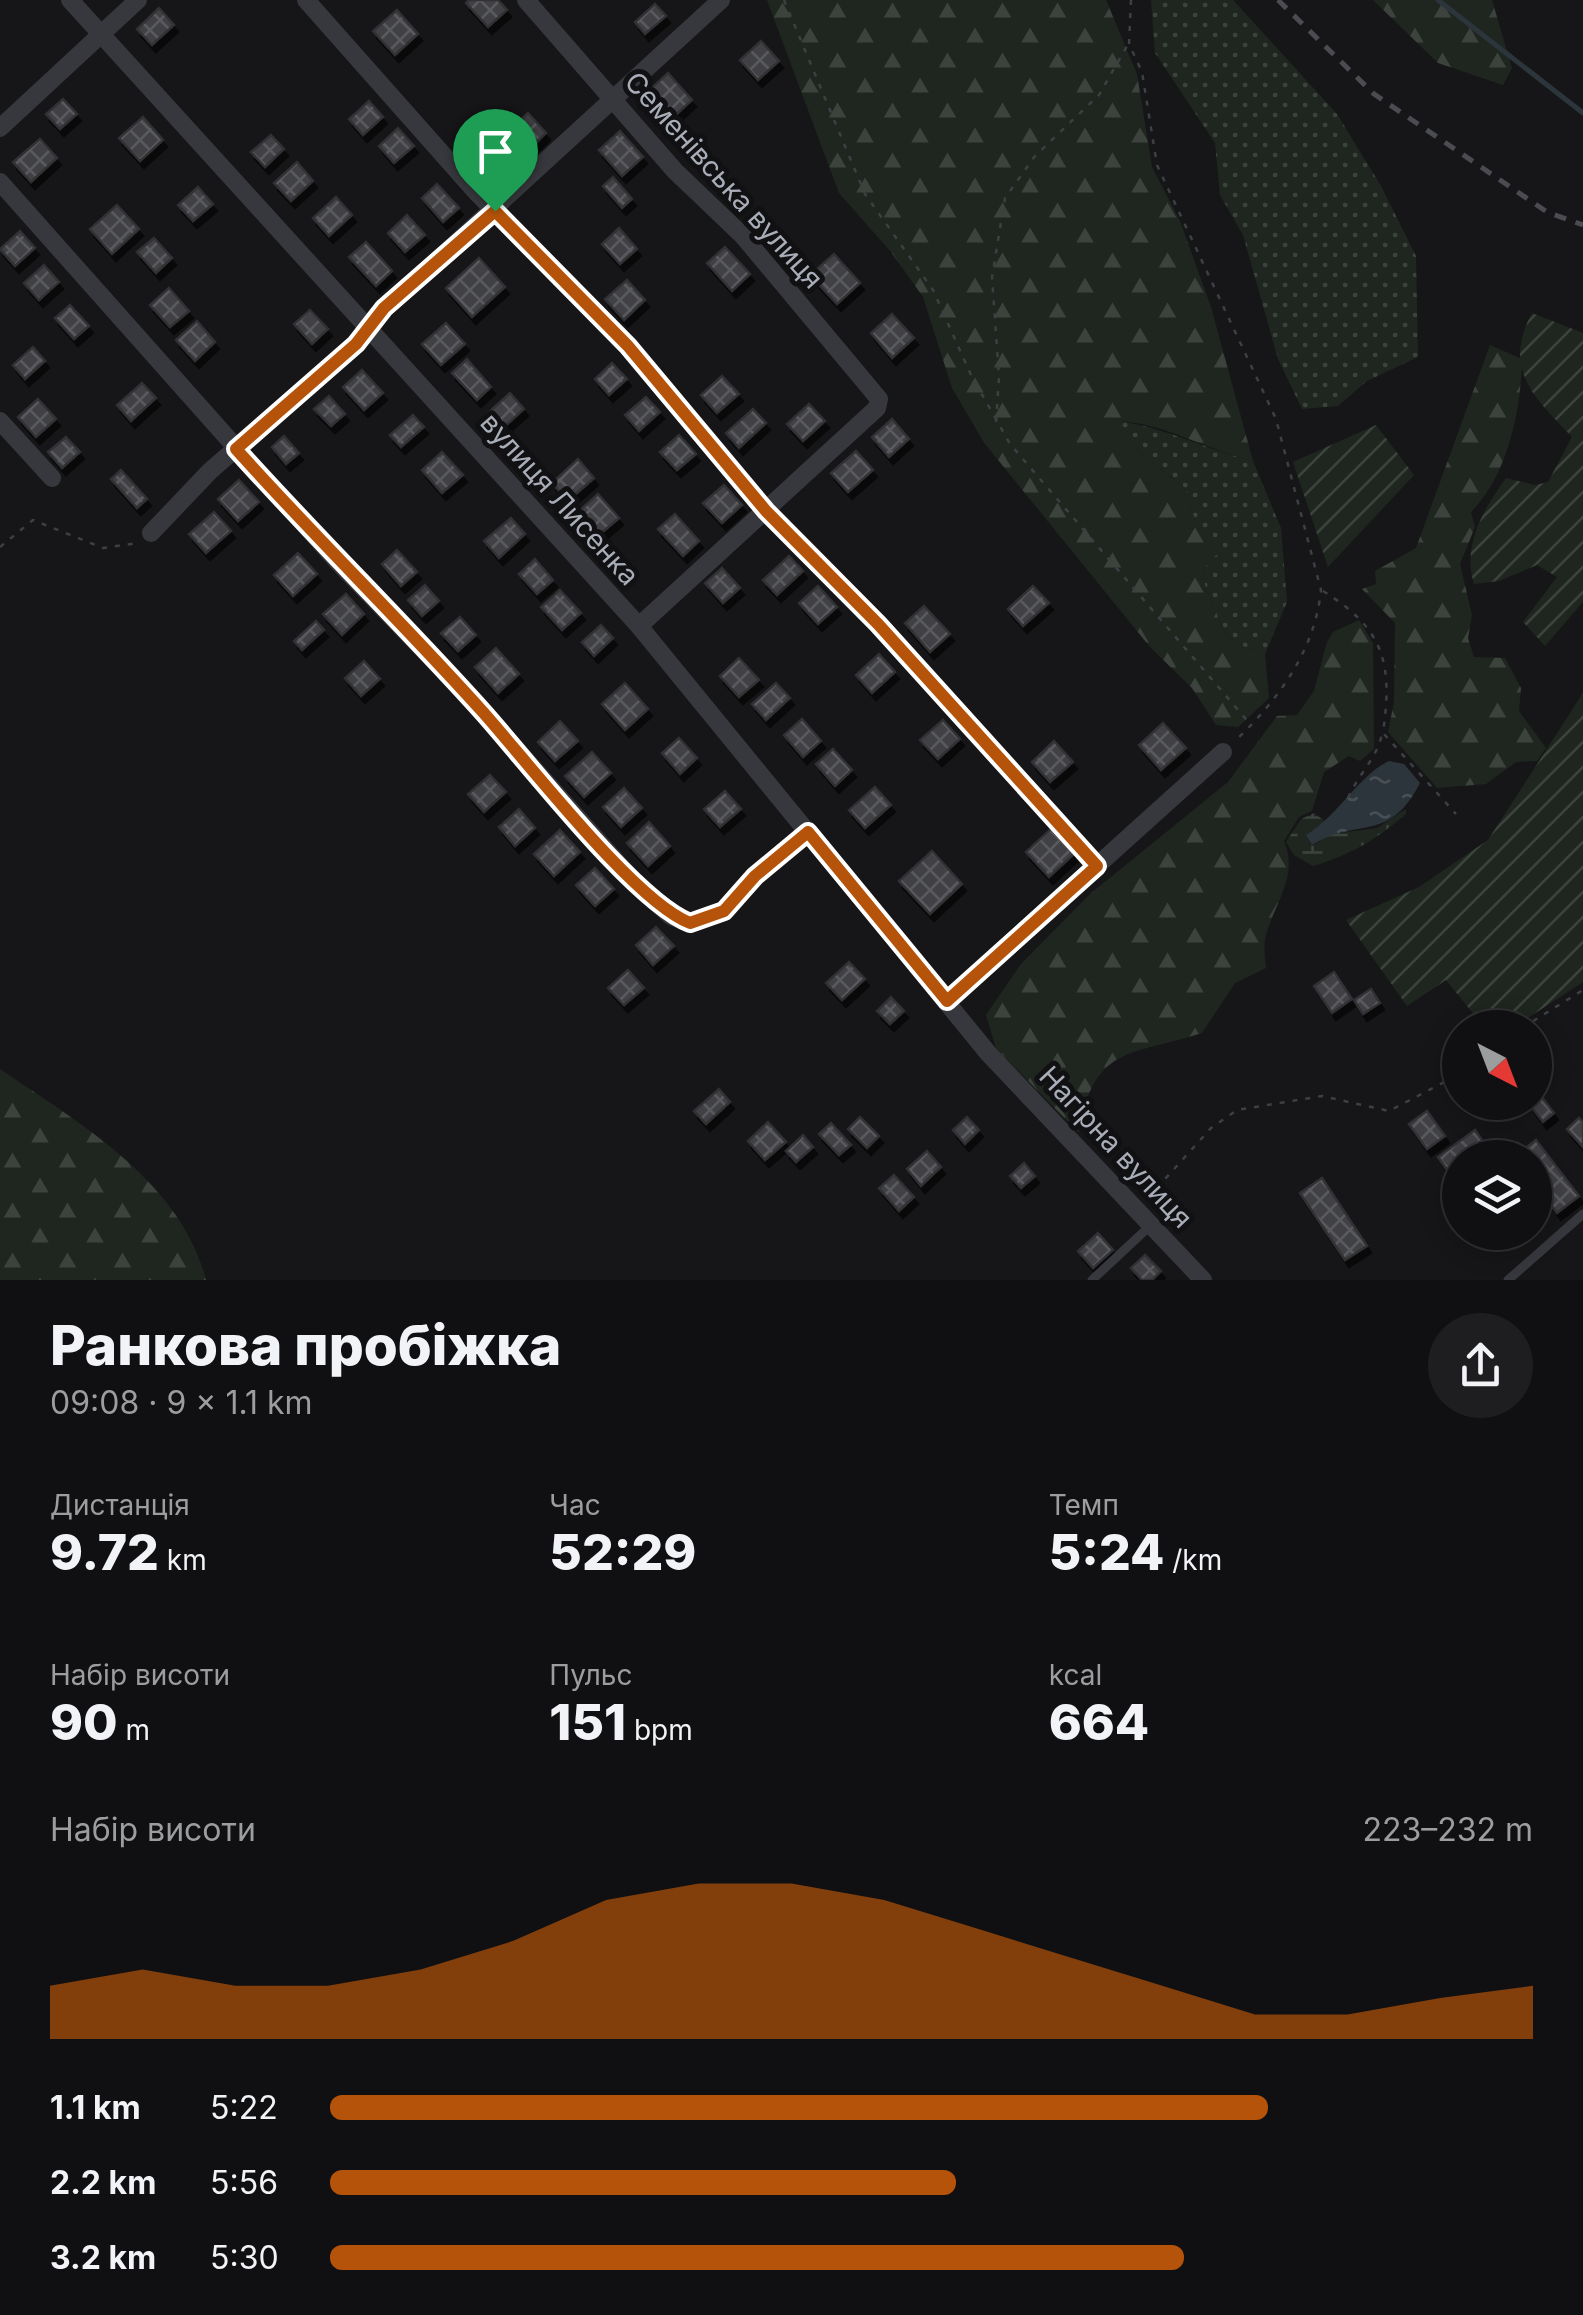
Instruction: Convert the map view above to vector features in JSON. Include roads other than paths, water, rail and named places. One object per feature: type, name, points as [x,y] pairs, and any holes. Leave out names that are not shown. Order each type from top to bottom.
[{"type":"street","name":"вулиця Лисенка","points":[[70,0],[639,626],[988,1052]]},
{"type":"street","points":[[0,128],[138,0]]},
{"type":"street","points":[[306,0],[495,211],[628,346],[766,511],[878,624],[1097,866]]},
{"type":"street","name":"Семенівська вулиця","points":[[526,0],[676,171],[743,236],[878,398],[876,408],[828,457],[766,511]]},
{"type":"street","points":[[151,533],[236,449],[356,344],[384,308],[495,211],[721,0]]},
{"type":"street","points":[[0,182],[236,449],[671,916],[690,923],[724,911],[755,876],[808,832]]},
{"type":"street","points":[[0,420],[52,478]]},
{"type":"street","points":[[639,626],[766,511]]},
{"type":"street","points":[[947,1001],[1223,752]]},
{"type":"street","name":"Нагірна вулиця","points":[[988,1052],[1204,1280]]},
{"type":"lane","points":[[1508,1280],[1583,1214]]},
{"type":"lane","points":[[1092,1280],[1151,1225]]},
{"type":"water","points":[[1389,761],[1404,764],[1420,783],[1397,814],[1385,822],[1312,845],[1306,835]]},
{"type":"waterway","points":[[1438,0],[1583,113]]},
{"type":"railway","points":[[1278,0],[1374,94],[1547,212],[1583,225]]}]
